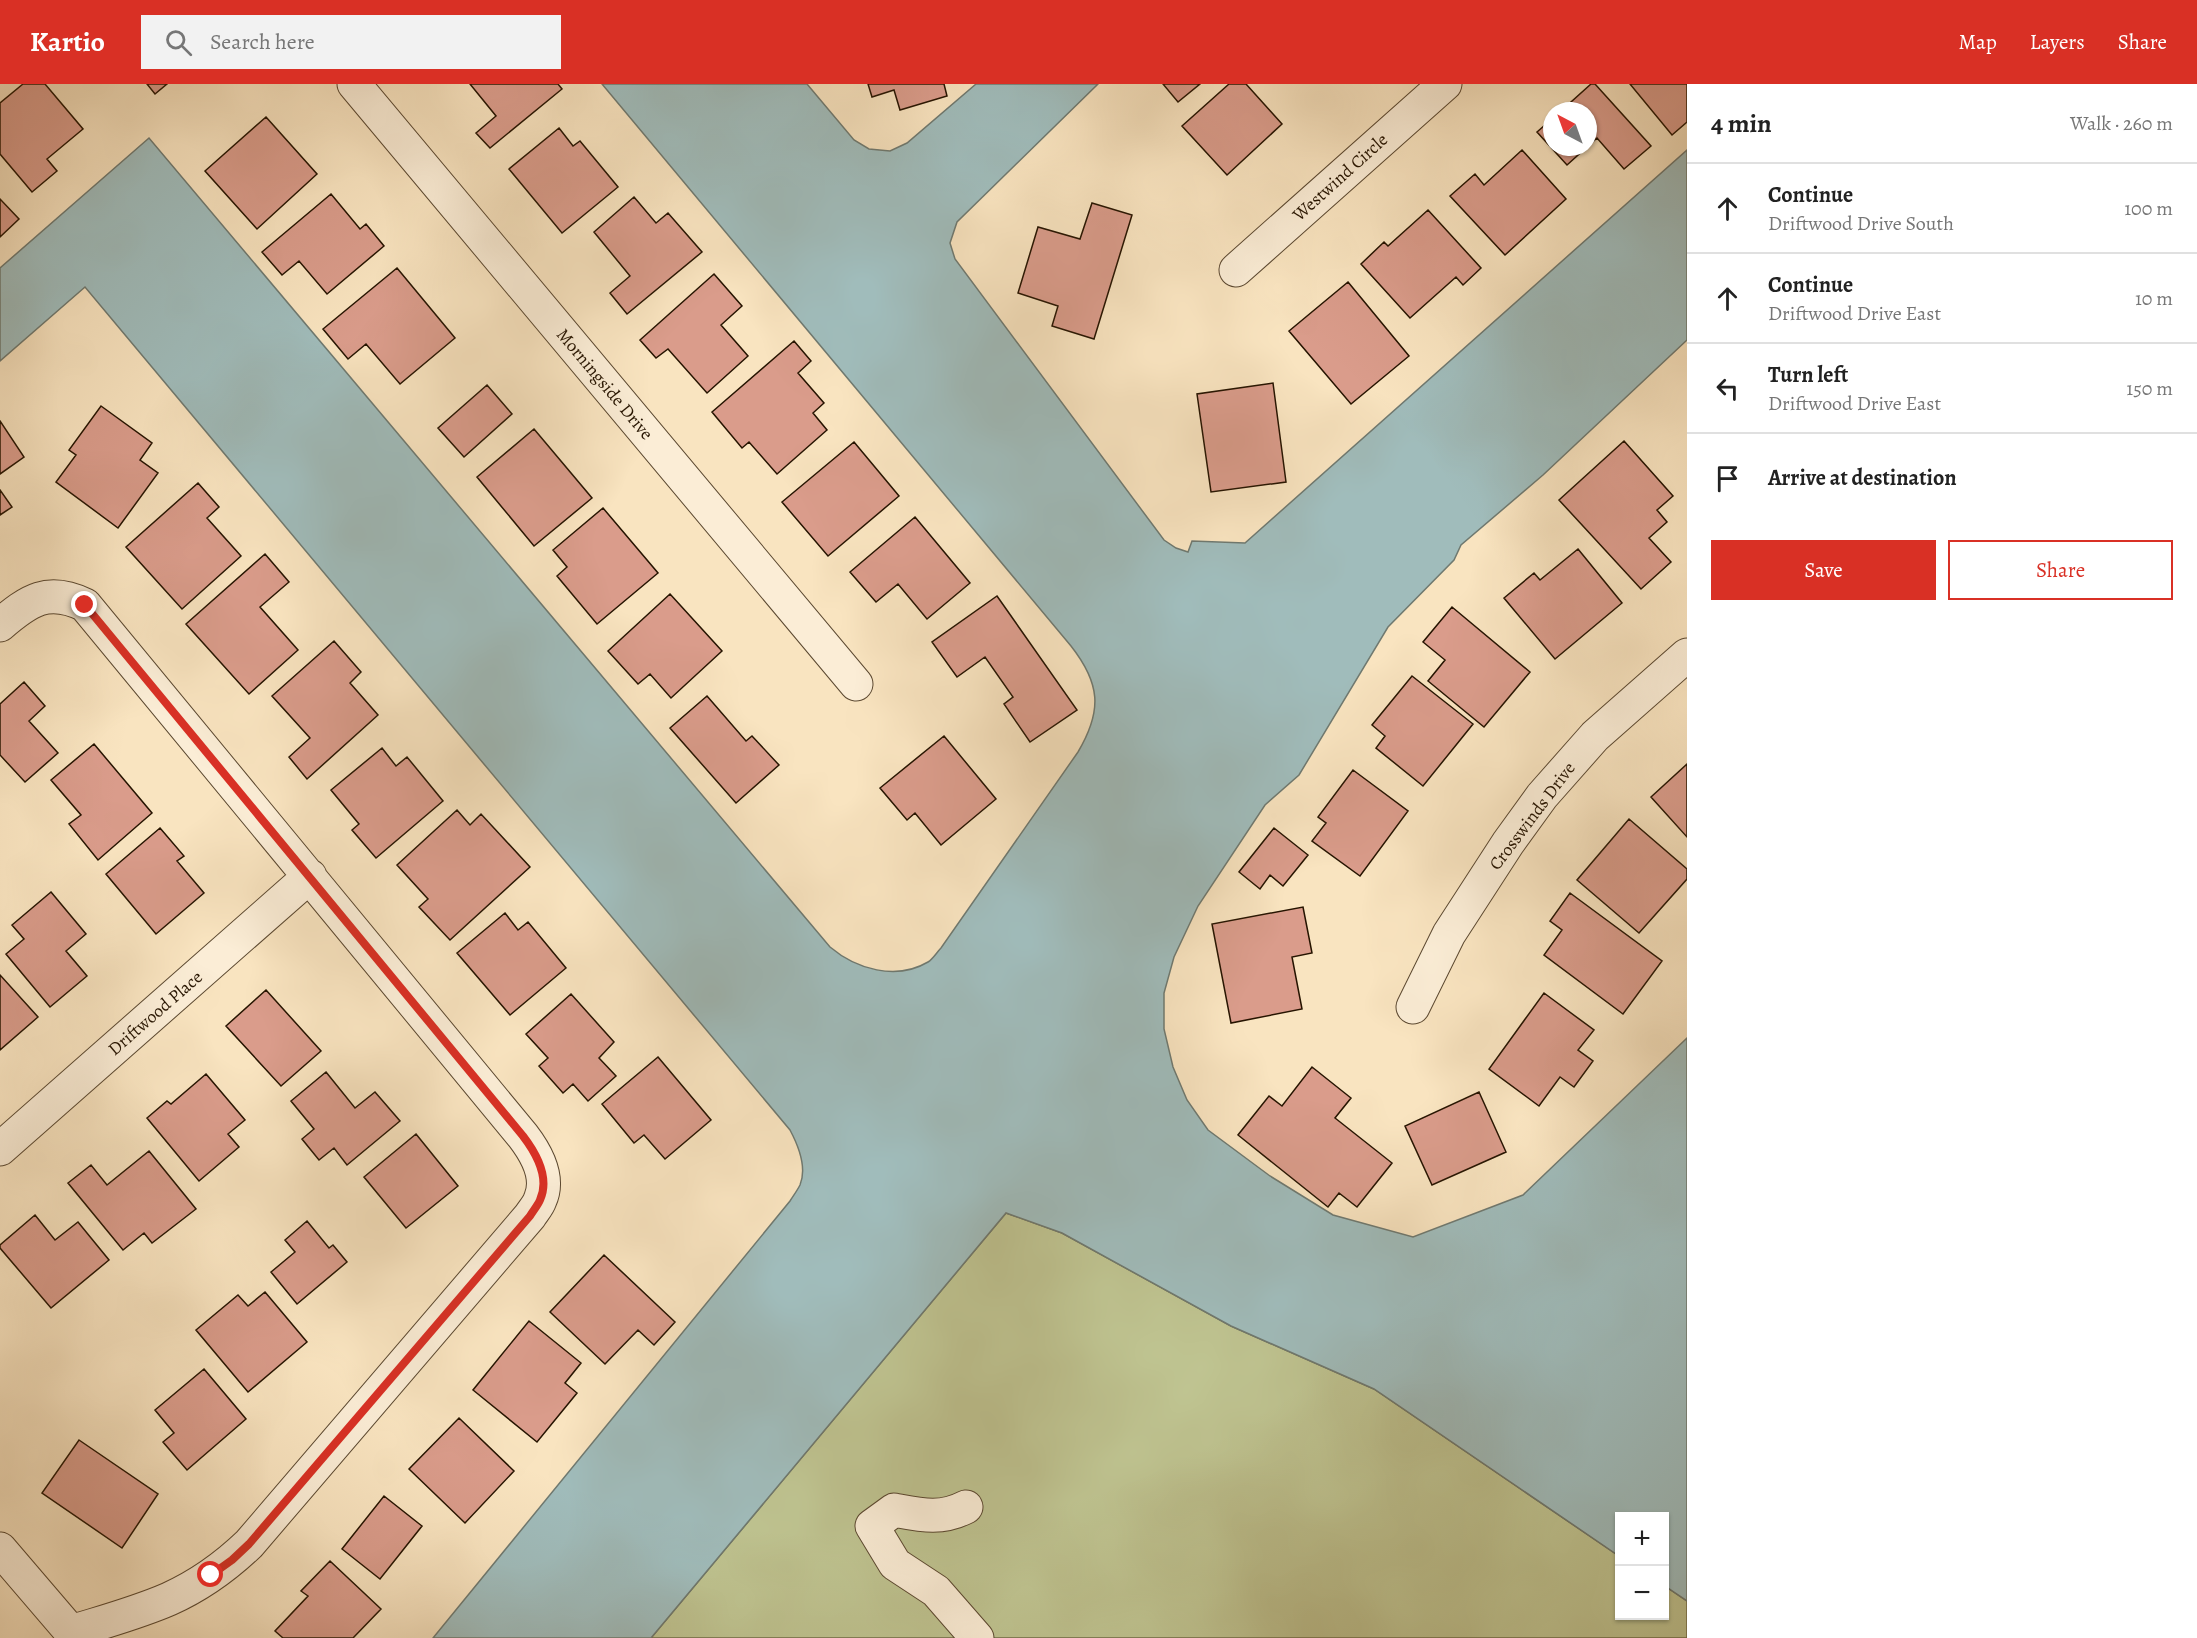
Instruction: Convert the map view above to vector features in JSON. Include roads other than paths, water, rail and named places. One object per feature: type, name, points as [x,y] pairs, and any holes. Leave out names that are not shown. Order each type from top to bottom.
[{"type":"street","name":"Morningside Drive","points":[[354,84],[856,684]]},
{"type":"street","points":[[1405,84],[1429,84]]},
{"type":"street","name":"Westwind Circle","points":[[1236,270],[1445,84]]},
{"type":"street","points":[[0,625],[28,604],[54,596],[69,597],[85,605],[533,1149],[542,1174],[543,1190],[530,1216],[249,1544],[232,1560],[189,1589],[168,1600],[69,1635],[0,1549]]},
{"type":"street","name":"Crosswinds Drive","points":[[1413,1007],[1449,934],[1508,843],[1542,796],[1594,736],[1687,655]]},
{"type":"street","name":"Driftwood Place","points":[[0,1149],[310,876]]},
{"type":"street","points":[[966,1507],[951,1515],[923,1515],[894,1510],[872,1527],[894,1564],[936,1592],[977,1638]]},
{"type":"water","points":[[602,84],[807,84],[854,140],[869,149],[890,151],[907,143],[976,84],[1098,84],[957,222],[950,243],[955,259],[1164,540],[1188,552],[1192,541],[1245,543],[1687,150],[1687,340],[1543,475],[1461,545],[1454,560],[1388,627],[1299,775],[1265,805],[1198,906],[1174,957],[1164,993],[1164,1029],[1173,1067],[1187,1100],[1208,1130],[1270,1176],[1333,1215],[1413,1237],[1523,1195],[1687,1038],[1687,1601],[1669,1589],[1669,1512],[1615,1512],[1615,1553],[1374,1389],[1231,1326],[1062,1233],[1006,1213],[651,1638],[433,1638],[790,1201],[802,1178],[799,1150],[790,1130],[85,287],[0,361],[0,268],[149,138],[830,947],[840,955],[864,966],[877,970],[903,971],[930,961],[1078,752],[1092,723],[1095,697],[1088,672],[1071,646]]}]
